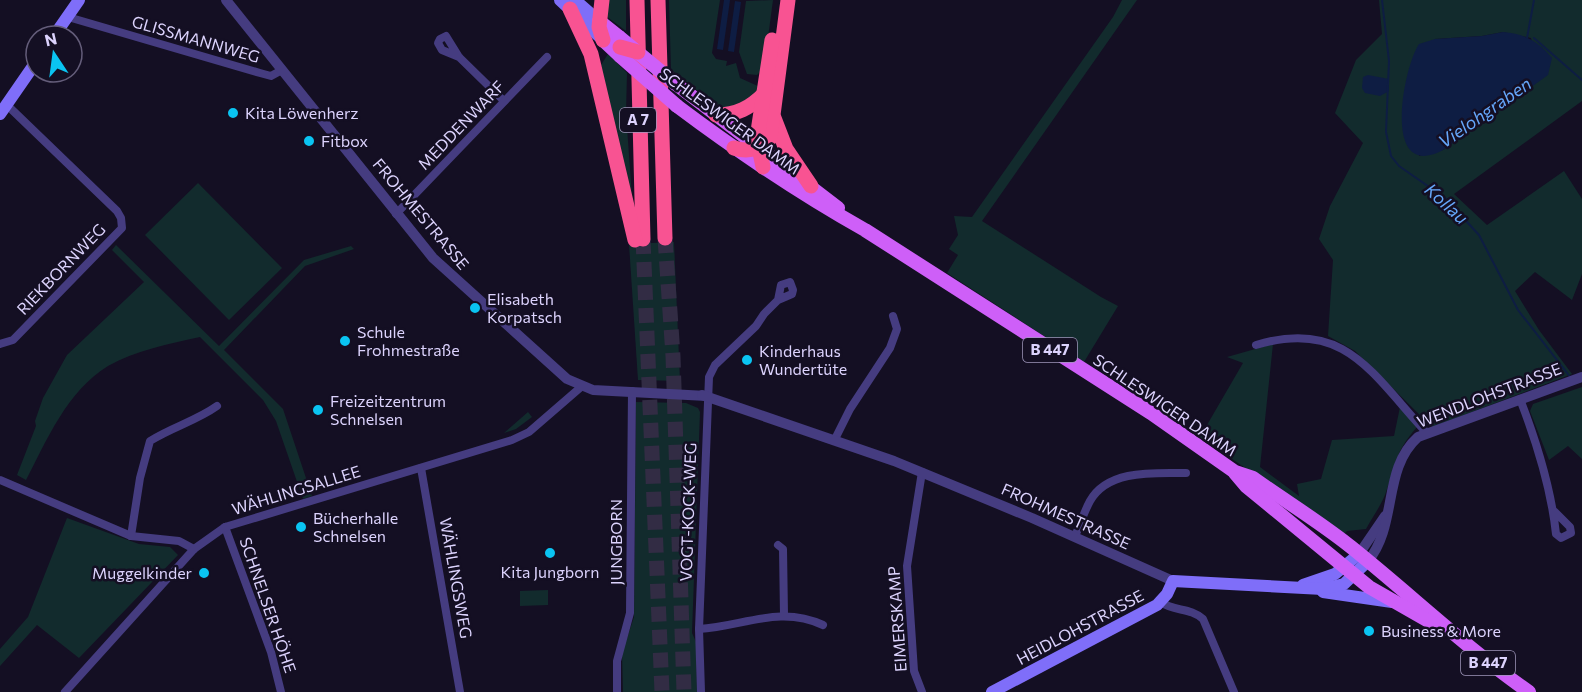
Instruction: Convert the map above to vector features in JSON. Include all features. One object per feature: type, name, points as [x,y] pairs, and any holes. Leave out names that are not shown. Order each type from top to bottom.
[{"type":"highway","points":[[602,0],[599,21],[614,46]]},
{"type":"highway","name":"A 7","points":[[569,3],[595,67],[639,239],[637,0]]},
{"type":"highway","points":[[762,167],[758,147],[758,130],[778,0]]},
{"type":"highway","points":[[734,148],[744,150],[758,147],[770,138],[788,0]]},
{"type":"highway","name":"A 7","points":[[659,1],[665,238]]},
{"type":"highway","points":[[595,67],[600,54],[614,46],[638,52]]},
{"type":"highway","points":[[716,115],[736,114],[746,110],[765,93]]},
{"type":"highway","points":[[773,116],[786,149],[810,186]]},
{"type":"main road","points":[[63,24],[79,0]]},
{"type":"main road","points":[[569,3],[599,21]]},
{"type":"main road","name":"SCHLESWIGER DAMM","points":[[569,3],[677,106],[734,148],[1151,413],[1235,472],[1253,478],[1364,558]]},
{"type":"main road","name":"SCHLESWIGER DAMM","points":[[638,52],[864,230]]},
{"type":"main road","points":[[3,110],[24,79]]},
{"type":"main road","name":"SCHLESWIGER DAMM","points":[[1235,472],[1246,486],[1350,571]]},
{"type":"main road","name":"FROHMESTRASSE","points":[[1173,581],[1310,590],[1337,586],[1364,558]]},
{"type":"main road","name":"B 447","points":[[1364,558],[1429,610],[1449,632]]},
{"type":"main road","name":"FROHMESTRASSE","points":[[1290,588],[1350,571]]},
{"type":"main road","name":"B 447","points":[[1350,571],[1392,602],[1449,632],[1529,692]]},
{"type":"main road","name":"HEIDLOHSTRASSE","points":[[992,692],[1161,602],[1173,581]]},
{"type":"main road","points":[[1310,590],[1392,602]]},
{"type":"street","name":"FROHMESTRASSE","points":[[226,0],[396,214],[453,279],[564,377],[581,387],[598,390],[706,396],[835,439],[922,472],[1075,536],[1173,581]]},
{"type":"street","name":"GLISSMANNWEG","points":[[68,17],[271,76],[282,70]]},
{"type":"street","points":[[459,57],[504,101]]},
{"type":"street","name":"MEDDENWARF","points":[[396,214],[547,57]]},
{"type":"street","name":"RIEKBORNWEG","points":[[0,344],[12,340],[122,228],[122,218],[117,211],[64,159],[3,110]]},
{"type":"street","points":[[706,396],[709,377],[715,365],[756,326],[778,300]]},
{"type":"street","points":[[835,439],[850,409],[890,348],[897,329],[893,316]]},
{"type":"street","points":[[1256,345],[1296,337],[1329,341],[1352,353],[1426,432]]},
{"type":"street","name":"WENDLOHSTRASSE","points":[[1364,558],[1387,514],[1404,453],[1410,444],[1426,432],[1581,377]]},
{"type":"street","name":"WÄHLINGSALLEE","points":[[65,692],[194,549],[225,527],[518,438],[564,404],[581,387]]},
{"type":"street","name":"JUNGBORN","points":[[617,692],[617,661],[630,613],[632,391]]},
{"type":"street","name":"VOGT-KOCK-WEG","points":[[701,692],[699,629],[706,396]]},
{"type":"street","points":[[1520,399],[1539,449],[1547,491],[1555,512]]},
{"type":"street","points":[[131,536],[140,478],[150,441],[172,427],[203,416],[217,406]]},
{"type":"street","name":"WÄHLINGSWEG","points":[[421,468],[460,692]]},
{"type":"street","name":"EIMERSKAMP","points":[[922,472],[908,566],[914,671],[922,692]]},
{"type":"street","points":[[1075,536],[1091,500],[1105,486],[1140,474],[1186,473]]},
{"type":"street","points":[[0,480],[131,536],[179,541],[194,549]]},
{"type":"street","name":"SCHNELSER HÖHE","points":[[225,527],[271,652],[281,692]]},
{"type":"street","points":[[778,545],[783,549],[784,615]]},
{"type":"street","points":[[1161,602],[1171,608],[1192,612],[1203,619],[1234,692]]},
{"type":"street","points":[[699,629],[784,615],[804,616],[824,625]]},
{"type":"green space","points":[[608,0],[626,0],[626,31],[606,16]]},
{"type":"green space","points":[[669,0],[720,0],[712,53],[716,59],[727,61],[726,66],[736,63],[740,78],[760,87],[745,105],[723,108],[717,106],[671,70]]},
{"type":"green space","points":[[773,0],[764,68],[757,75],[747,74],[739,52],[746,1]]},
{"type":"green space","points":[[1122,0],[1137,0],[982,221],[1118,306],[1084,362],[947,273],[958,255],[949,249],[958,235],[954,216],[972,217],[1113,17]]},
{"type":"green space","points":[[1379,0],[1582,0],[1582,101],[1454,194],[1487,225],[1564,171],[1582,199],[1582,274],[1572,300],[1535,272],[1515,291],[1539,330],[1572,374],[1432,427],[1355,351],[1328,336],[1333,260],[1319,239],[1330,206],[1363,143],[1335,113],[1356,60],[1382,34]],"holes":[[[1503,32],[1531,38],[1540,80],[1443,150],[1419,156],[1435,39],[1482,36]]]},
{"type":"green space","points":[[608,54],[627,73],[626,113],[633,211],[601,65]]},
{"type":"green space","points":[[198,183],[282,268],[229,320],[145,235]]},
{"type":"green space","points":[[674,242],[680,381],[638,380],[629,244]]},
{"type":"green space","points":[[116,245],[219,346],[304,260],[351,246],[354,249],[305,266],[224,350],[283,409],[312,496],[303,499],[276,421],[263,400],[200,337],[130,356],[108,366],[94,376],[60,417],[26,480],[17,475],[36,426],[35,421],[43,398],[67,355],[144,282],[112,250]]},
{"type":"green space","points":[[1273,344],[1260,467],[1299,496],[1297,484],[1321,479],[1332,440],[1394,436],[1400,407],[1417,427],[1409,436],[1396,460],[1385,495],[1366,529],[1347,531],[1343,535],[1200,437],[1243,363],[1227,357]]},
{"type":"green space","points":[[1582,387],[1582,459],[1568,446],[1549,460],[1530,411],[1533,404]]},
{"type":"green space","points":[[636,402],[686,403],[698,408],[700,412],[692,633],[696,642],[697,692],[623,692],[622,653],[634,617]]},
{"type":"green space","points":[[528,412],[532,417],[516,429],[504,433]]},
{"type":"green space","points":[[67,518],[139,544],[170,547],[178,555],[79,658],[37,625],[0,666],[0,649],[28,617]]},
{"type":"green space","points":[[548,590],[548,605],[520,606],[520,591]]},
{"type":"water","points":[[724,0],[730,0],[723,50],[717,49]]},
{"type":"water","points":[[735,1],[741,2],[734,52],[728,51]]},
{"type":"water","points":[[1503,32],[1530,39],[1542,47],[1552,58],[1548,75],[1443,150],[1424,156],[1411,151],[1404,137],[1403,97],[1407,75],[1419,44],[1435,39],[1482,36]]},
{"type":"water","points":[[1368,75],[1389,79],[1389,91],[1380,96],[1365,93],[1362,88],[1363,77]]},
{"type":"waterway","name":"Kollau","points":[[1382,0],[1389,61],[1386,132],[1391,156],[1399,166],[1445,198],[1479,235],[1518,310],[1571,378]]},
{"type":"waterway","name":"Vielohgraben","points":[[1527,38],[1534,0]]},
{"type":"waterway","points":[[1534,38],[1582,80]]},
{"type":"tunnel","points":[[665,238],[673,356],[684,692]]},
{"type":"tunnel","points":[[643,239],[662,692]]},
{"type":"place","name":"Kita Löwenherz","points":[[233,113]]},
{"type":"place","name":"Fitbox","points":[[309,141]]},
{"type":"place","name":"Elisabeth Korpatsch","points":[[475,308]]},
{"type":"place","name":"Schule Frohmestraße","points":[[345,341]]},
{"type":"place","name":"Kinderhaus Wundertüte","points":[[747,360]]},
{"type":"place","name":"Freizeitzentrum Schnelsen","points":[[318,410]]},
{"type":"place","name":"Bücherhalle Schnelsen","points":[[301,527]]},
{"type":"place","name":"Kita Jungborn","points":[[550,553]]},
{"type":"place","name":"Muggelkinder","points":[[204,573]]},
{"type":"place","name":"Business & More","points":[[1369,631]]}]
